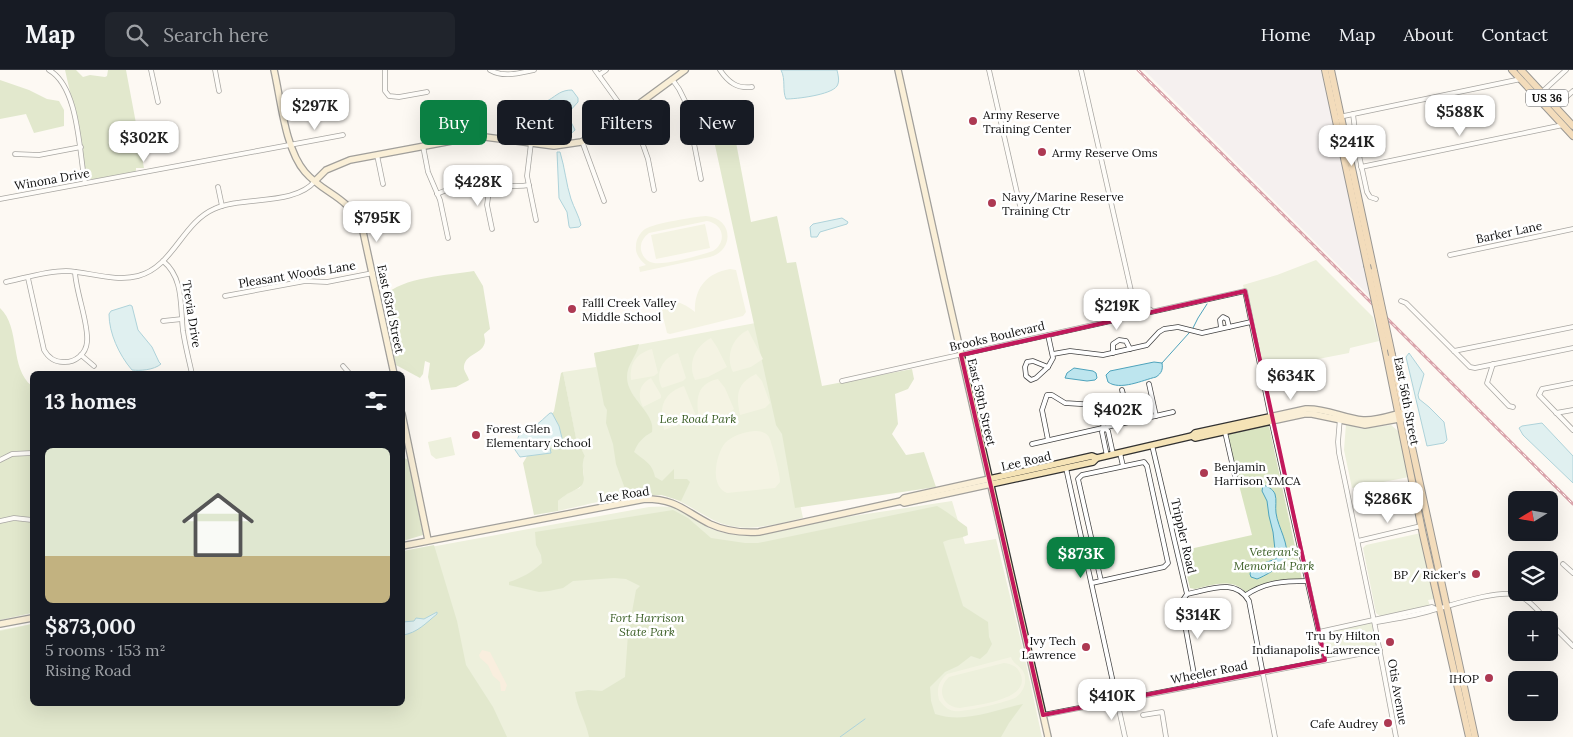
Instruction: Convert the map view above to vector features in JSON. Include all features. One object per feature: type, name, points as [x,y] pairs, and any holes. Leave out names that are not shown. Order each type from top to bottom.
[{"type":"main road","name":"East 56th Street","points":[[1325,70],[1374,271],[1392,355],[1421,526],[1465,718],[1468,718],[1473,736]]},
{"type":"main road","name":"East 56th Street","points":[[1332,70],[1338,118],[1367,265],[1436,564],[1441,608],[1468,702],[1473,736]]},
{"type":"main road","points":[[1512,70],[1573,136]]},
{"type":"main road","name":"US 36","points":[[1521,70],[1573,126]]},
{"type":"main road","points":[[1421,526],[1426,529],[1436,564]]},
{"type":"main road","points":[[1456,679],[1459,682],[1465,701],[1468,702]]},
{"type":"street","points":[[49,70],[58,77],[67,90],[81,148],[85,183]]},
{"type":"street","points":[[152,70],[158,102]]},
{"type":"street","points":[[215,70],[219,91]]},
{"type":"street","name":"East 63rd Street","points":[[274,70],[290,145],[301,166],[315,181],[344,202],[358,219],[366,238],[393,371]]},
{"type":"street","points":[[385,70],[385,91],[389,96],[399,97],[427,92]]},
{"type":"street","points":[[490,70],[496,74],[503,75],[534,70]]},
{"type":"street","points":[[595,70],[617,100]]},
{"type":"street","points":[[599,75],[606,70]]},
{"type":"street","points":[[644,100],[685,70]]},
{"type":"street","points":[[720,70],[735,85],[752,87]]},
{"type":"street","name":"East 59th Street","points":[[898,70],[1048,737]]},
{"type":"street","points":[[989,70],[1020,206]]},
{"type":"street","points":[[1081,70],[1132,295],[1141,306],[1153,311]]},
{"type":"street","points":[[1541,92],[1566,70]]},
{"type":"street","points":[[672,79],[681,91],[686,103],[701,180]]},
{"type":"street","points":[[1338,118],[1520,79]]},
{"type":"street","points":[[1555,107],[1573,91]]},
{"type":"street","points":[[1353,114],[1367,192],[1370,198],[1376,199]]},
{"type":"street","points":[[1361,167],[1563,125]]},
{"type":"street","name":"Winona Drive","points":[[0,199],[342,135]]},
{"type":"street","points":[[6,282],[59,272],[132,278],[150,272],[163,261],[199,219],[209,211],[222,206],[299,193],[308,189],[326,170],[340,164],[479,136],[497,138]]},
{"type":"street","points":[[572,143],[582,141]]},
{"type":"street","points":[[530,145],[527,168],[536,220]]},
{"type":"street","points":[[548,145],[562,145]]},
{"type":"street","points":[[583,145],[604,200]]},
{"type":"street","points":[[644,145],[654,190]]},
{"type":"street","points":[[423,146],[428,172],[437,194],[448,238]]},
{"type":"street","points":[[15,154],[39,155],[81,148]]},
{"type":"street","points":[[378,155],[383,184]]},
{"type":"street","points":[[437,194],[465,184],[490,184],[512,187],[529,185]]},
{"type":"street","points":[[490,184],[487,206],[492,229]]},
{"type":"street","points":[[218,187],[222,206]]},
{"type":"street","name":"Barker Lane","points":[[1450,255],[1573,229]]},
{"type":"street","name":"Trevia Drive","points":[[163,261],[173,271],[178,281],[182,319],[191,371]]},
{"type":"street","points":[[28,278],[42,345],[46,354],[55,360],[65,362],[81,355],[86,347],[87,337],[75,272]]},
{"type":"street","name":"Pleasant Woods Lane","points":[[225,296],[305,282],[327,282],[373,273]]},
{"type":"street","name":"Brooks Boulevard","points":[[842,381],[1245,291],[1251,322]]},
{"type":"street","points":[[1120,318],[1129,307],[1132,295]]},
{"type":"street","points":[[1401,301],[1405,302],[1470,367],[1474,368],[1573,348]]},
{"type":"street","points":[[1221,328],[1220,320],[1223,317],[1227,319],[1229,326]]},
{"type":"street","points":[[163,321],[182,319]]},
{"type":"street","points":[[1053,354],[1070,351],[1096,355],[1113,353],[1148,344],[1164,329],[1178,327],[1201,333],[1251,322],[1325,660]]},
{"type":"street","points":[[1454,351],[1573,327]]},
{"type":"street","points":[[1048,335],[1053,361],[1048,367],[1035,379],[1030,379],[1026,376],[1025,367],[1029,362],[1048,367]]},
{"type":"street","points":[[1113,353],[1114,344],[1119,340],[1126,341],[1130,349]]},
{"type":"street","points":[[81,355],[94,366]]},
{"type":"street","points":[[1493,364],[1487,383],[1509,406],[1513,407]]},
{"type":"street","points":[[342,366],[347,371]]},
{"type":"street","points":[[1573,383],[1543,389],[1539,392],[1539,396],[1573,430]]},
{"type":"street","points":[[1149,384],[1156,416]]},
{"type":"street","points":[[1122,390],[1130,422]]},
{"type":"street","points":[[1048,440],[1042,410],[1049,395],[1065,403],[1097,405],[1104,428],[1108,431],[1113,454],[1123,466]]},
{"type":"street","points":[[1556,413],[1573,410]]},
{"type":"street","points":[[1032,444],[1173,412]]},
{"type":"street","name":"Lee Road","points":[[990,482],[1093,462],[1097,458],[1192,436],[1195,433],[1271,419],[1308,414],[1368,420],[1402,416]]},
{"type":"street","name":"Otis Avenue","points":[[1340,418],[1339,453],[1396,737]]},
{"type":"street","name":"Lee Road","points":[[1192,436],[1195,438],[1225,432],[1271,419]]},
{"type":"street","points":[[405,429],[428,540]]},
{"type":"street","points":[[1225,432],[1235,476]]},
{"type":"street","name":"Trippler Road","points":[[1152,446],[1187,594]]},
{"type":"street","points":[[0,460],[14,453],[30,453]]},
{"type":"street","name":"Lee Road","points":[[405,545],[639,499],[656,499],[672,503],[719,527],[731,531],[748,532],[772,529],[901,501],[904,503],[1092,456],[1097,458]]},
{"type":"street","points":[[1097,458],[1100,471]]},
{"type":"street","points":[[1092,583],[1164,568],[1167,565],[1168,561],[1147,465],[1141,462],[1081,475],[1078,480],[1101,581]]},
{"type":"street","points":[[1066,468],[1125,737]]},
{"type":"street","points":[[0,521],[14,518],[30,520]]},
{"type":"street","points":[[1358,541],[1421,526]]},
{"type":"street","points":[[1563,564],[1573,573]]},
{"type":"street","points":[[1246,595],[1264,585],[1275,582],[1307,581]]},
{"type":"street","points":[[1196,685],[1181,603],[1187,594],[1229,586],[1240,590],[1249,601],[1274,736]]},
{"type":"street","points":[[1319,632],[1432,607],[1441,608],[1500,595],[1512,594],[1526,600],[1538,611]]},
{"type":"street","points":[[0,624],[30,618]]},
{"type":"street","points":[[1558,630],[1572,643]]},
{"type":"street","name":"Wheeler Road","points":[[1043,715],[1380,650]]},
{"type":"street","points":[[1143,715],[1162,712],[1166,737]]},
{"type":"highlighted area","points":[[1245,291],[1325,660],[1043,715],[961,355]]},
{"type":"shaded area","points":[[1144,70],[1321,70],[1374,301]]},
{"type":"green space","points":[[65,70],[76,70],[83,77],[90,75],[105,77],[108,70],[126,70],[138,134],[152,133],[152,139],[143,141],[140,146],[144,168],[136,168],[136,172],[98,179],[85,179],[80,136]]},
{"type":"green space","points":[[0,80],[29,90],[47,99],[59,101],[64,110],[64,126],[34,133],[26,114],[0,119]]},
{"type":"green space","points":[[715,145],[737,145],[751,222],[777,216],[787,263],[796,262],[822,386],[912,369],[914,379],[908,389],[895,394],[898,424],[892,434],[906,455],[924,452],[936,487],[795,508],[782,434],[776,425]]},
{"type":"green space","points":[[706,216],[722,222],[726,228],[728,235],[724,248],[710,257],[640,272],[639,267],[646,265],[637,254],[636,243],[645,229],[675,221]],"holes":[[[707,221],[720,229],[722,234],[720,243],[713,251],[666,263],[654,263],[642,254],[642,242],[649,233]]]},
{"type":"green space","points":[[705,224],[710,248],[656,259],[651,235]]},
{"type":"green space","points":[[1316,260],[1373,317],[1379,341],[1350,348],[1349,353],[1313,360],[1291,369],[1283,375],[1266,380],[1260,362],[1243,285],[1277,275]]},
{"type":"green space","points":[[730,269],[736,270],[746,312],[743,316],[670,334],[667,333],[660,304],[679,303],[695,312],[697,296],[703,283],[714,274]]},
{"type":"green space","points":[[474,271],[483,286],[490,329],[484,334],[484,346],[470,357],[465,364],[464,369],[469,380],[456,387],[431,390],[428,377],[430,363],[425,361],[423,374],[420,378],[396,365],[384,305],[384,296],[402,285],[414,281]]},
{"type":"green space","points":[[0,308],[11,326],[20,369],[30,384],[30,613],[0,620]]},
{"type":"green space","name":"Lee Road Park","points":[[761,322],[803,518],[753,528],[742,528],[718,522],[673,498],[661,495],[638,495],[558,511],[558,501],[569,492],[580,488],[584,475],[582,462],[585,456],[576,439],[563,372],[596,367],[594,353]]},
{"type":"green space","points":[[748,330],[763,359],[751,367],[733,372],[730,354],[734,342],[742,333]]},
{"type":"green space","points":[[711,338],[727,367],[708,377],[695,380],[692,368],[694,356],[705,341]]},
{"type":"green space","points":[[639,344],[627,372],[628,385],[650,418],[652,432],[641,440],[634,452],[648,463],[655,477],[662,481],[674,469],[674,479],[687,479],[690,482],[681,501],[662,495],[628,497],[616,464],[613,444],[606,423],[607,410],[604,405],[594,353]]},
{"type":"green space","points":[[652,349],[658,373],[654,376],[631,380],[631,369],[635,360],[642,353]]},
{"type":"green space","points":[[678,353],[686,378],[683,381],[662,388],[659,377],[661,366],[668,358]]},
{"type":"green space","points":[[563,372],[576,438],[585,456],[583,460],[584,480],[580,487],[558,501],[558,511],[534,515],[523,463],[554,411],[561,373]]},
{"type":"green space","points":[[756,374],[762,381],[770,403],[765,408],[740,415],[739,391],[744,382]]},
{"type":"green space","points":[[651,378],[661,398],[643,407],[640,390],[644,383]]},
{"type":"green space","points":[[718,379],[725,388],[734,409],[723,417],[700,423],[698,395],[704,385]]},
{"type":"green space","points":[[684,386],[696,416],[692,420],[664,430],[662,409],[666,398],[676,389]]},
{"type":"green space","points":[[1346,424],[1362,429],[1391,425],[1398,431],[1401,439],[1409,477],[1352,488],[1344,450]]},
{"type":"green space","name":"Veteran's Memorial Park","points":[[1269,426],[1302,579],[1271,581],[1246,593],[1241,588],[1229,584],[1215,584],[1195,589],[1190,588],[1181,551],[1252,535],[1226,435]]},
{"type":"green space","points":[[754,431],[763,432],[769,437],[776,459],[780,482],[775,488],[727,493],[721,489],[716,479],[716,466],[722,447],[731,438]]},
{"type":"green space","points":[[451,437],[455,455],[436,459],[431,455],[428,442]]},
{"type":"green space","points":[[405,458],[409,460],[423,535],[405,540]]},
{"type":"green space","name":"Fort Harrison State Park","points":[[952,501],[965,544],[996,539],[1042,737],[0,737],[0,630],[30,624],[30,706],[405,706],[405,552],[649,507],[665,506],[675,508],[714,530],[745,536],[756,536],[827,520]]},
{"type":"green space","points":[[937,506],[967,527],[968,535],[943,542],[963,606],[988,622],[989,637],[992,644],[987,653],[980,659],[971,656],[958,666],[945,672],[930,687],[931,701],[935,714],[957,718],[979,715],[1023,704],[1001,737],[589,737],[575,692],[588,690],[602,691],[625,677],[628,634],[636,590],[640,586],[626,579],[614,578],[573,581],[563,588],[539,592],[509,585],[509,582],[527,574],[542,563],[541,555],[536,545],[535,532],[673,510],[688,518],[711,538],[758,543]]},
{"type":"green space","points":[[1421,533],[1434,599],[1428,600],[1430,606],[1380,616],[1376,613],[1363,548],[1366,545]]},
{"type":"green space","points":[[434,545],[457,621],[466,665],[493,707],[507,737],[0,737],[0,631],[30,624],[30,706],[405,706],[405,551]]},
{"type":"green space","points":[[1374,621],[1380,650],[1325,660],[1319,632]]},
{"type":"green space","points":[[1011,657],[1024,673],[1025,683],[1022,692],[1015,698],[984,707],[954,711],[949,710],[939,700],[938,696],[939,686],[947,674]],"holes":[[[1004,663],[1017,669],[1022,682],[1011,695],[1001,700],[960,708],[954,707],[945,701],[942,692],[945,682],[949,677]]]},
{"type":"sand","points":[[482,650],[490,652],[507,685],[505,691],[501,691],[500,682],[493,676],[488,665],[480,658],[479,655]]},
{"type":"water","points":[[781,70],[837,70],[838,82],[837,86],[828,92],[786,99]]},
{"type":"water","points":[[572,90],[578,98],[578,102],[572,109],[572,100],[549,100],[562,92]]},
{"type":"water","points":[[557,152],[560,152],[569,193],[581,225],[579,227],[570,228],[567,212],[559,198]]},
{"type":"water","points":[[842,218],[848,222],[847,224],[820,232],[817,237],[811,237],[810,227],[813,224]]},
{"type":"water","points":[[132,306],[138,330],[152,347],[161,364],[155,368],[132,370],[116,344],[109,321],[109,314],[111,311]]},
{"type":"water","points":[[1409,353],[1424,374],[1418,395],[1419,399],[1444,422],[1447,440],[1444,443],[1427,446],[1406,357]]},
{"type":"water","points":[[1154,362],[1162,363],[1162,371],[1156,377],[1125,385],[1108,382],[1106,375],[1110,371]]},
{"type":"water","points":[[1074,368],[1093,371],[1096,373],[1097,378],[1087,381],[1065,378],[1067,373]]},
{"type":"water","points":[[552,413],[559,426],[564,446],[559,449],[553,445],[543,445],[542,447],[550,448],[551,453],[520,457],[513,447],[516,445],[520,434],[536,425]]},
{"type":"water","points":[[1542,423],[1573,456],[1573,483],[1523,435],[1519,428]]},
{"type":"water","points":[[1263,485],[1271,489],[1275,494],[1276,513],[1287,554],[1286,560],[1281,565],[1257,579],[1251,577],[1252,567],[1276,559],[1267,501],[1262,491]]},
{"type":"water","points":[[437,612],[421,627],[405,634],[405,622],[414,621],[416,618],[424,619]]},
{"type":"waterway","points":[[1193,328],[1207,304]]},
{"type":"waterway","points":[[1162,363],[1189,333]]},
{"type":"waterway","points":[[840,737],[865,719]]},
{"type":"railway","points":[[1138,70],[1573,504]]},
{"type":"place","name":"Army Reserve Training Center","points":[[973,121]]},
{"type":"place","name":"Army Reserve Oms","points":[[1042,152]]},
{"type":"place","name":"Navy/Marine Reserve Training Ctr","points":[[992,203]]},
{"type":"place","name":"Falll Creek Valley Middle School","points":[[572,309]]},
{"type":"place","name":"Forest Glen Elementary School","points":[[476,435]]},
{"type":"place","name":"Benjamin Harrison YMCA","points":[[1204,473]]},
{"type":"place","name":"BP / Ricker's","points":[[1476,574]]},
{"type":"place","name":"Tru by Hilton Indianapolis-Lawrence","points":[[1390,642]]},
{"type":"place","name":"Ivy Tech Lawrence","points":[[1086,647]]},
{"type":"place","name":"IHOP","points":[[1489,678]]},
{"type":"place","name":"Cafe Audrey","points":[[1388,723]]}]
